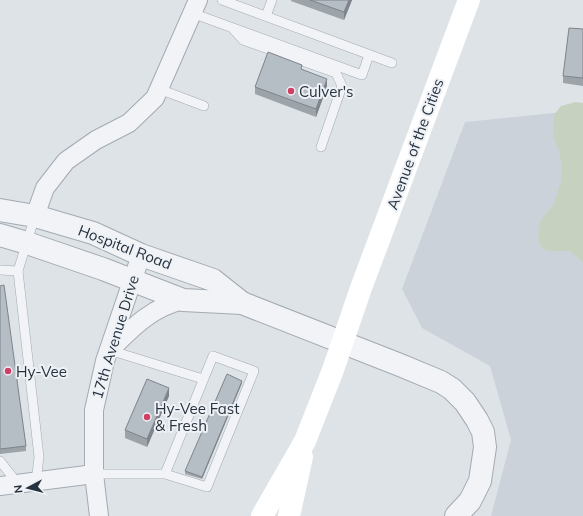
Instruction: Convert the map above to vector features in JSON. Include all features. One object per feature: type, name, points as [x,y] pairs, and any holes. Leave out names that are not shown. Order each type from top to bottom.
[{"type":"main road","name":"Avenue of the Cities","points":[[361,288],[469,0]]},
{"type":"main road","name":"Avenue of the Cities","points":[[262,516],[305,441],[454,39]]},
{"type":"main road","name":"Avenue of the Cities","points":[[290,516],[305,441]]},
{"type":"street","points":[[35,216],[45,188],[66,162],[96,140],[129,123],[155,98],[195,7]]},
{"type":"street","name":"Hospital Road","points":[[0,210],[35,216],[93,233],[141,254],[213,280],[242,303],[308,328],[342,343]]},
{"type":"street","name":"Hospital Road","points":[[0,235],[27,242],[183,300],[242,303]]},
{"type":"street","name":"17th Avenue Drive","points":[[99,516],[94,474],[94,410],[100,380],[109,350],[141,254]]},
{"type":"street","points":[[109,350],[132,327],[153,311],[166,304],[183,300]]},
{"type":"street","points":[[342,343],[441,382],[452,389],[465,402],[482,432],[484,455],[480,481],[470,501],[456,516]]},
{"type":"street","points":[[0,486],[94,474]]},
{"type":"lane","points":[[224,0],[392,63]]},
{"type":"lane","points":[[266,16],[272,0]]},
{"type":"lane","points":[[195,7],[230,27],[362,75],[369,54]]},
{"type":"lane","points":[[230,27],[243,40],[336,73],[342,86],[321,147]]},
{"type":"lane","points":[[159,89],[204,106]]},
{"type":"lane","points":[[35,216],[18,271],[39,457],[36,482]]},
{"type":"lane","points":[[0,270],[18,271]]},
{"type":"lane","points":[[109,350],[203,379]]},
{"type":"lane","points":[[94,474],[166,474],[207,487],[254,371],[213,356],[166,474]]},
{"type":"lane","points":[[0,461],[18,484]]},
{"type":"shaded area","points":[[583,110],[583,516],[491,516],[511,440],[490,366],[422,328],[402,289],[465,122]]},
{"type":"green space","points":[[575,102],[583,103],[583,262],[570,251],[547,251],[540,246],[538,237],[540,221],[554,204],[561,181],[562,166],[559,151],[553,136],[554,115],[561,106]]},
{"type":"building","points":[[310,0],[349,0],[344,12]]},
{"type":"building","points":[[569,28],[583,29],[583,78],[563,76]]},
{"type":"building","name":"Culver's","points":[[268,52],[302,65],[301,69],[327,79],[316,109],[255,87]]},
{"type":"building","name":"Hy-Vee","points":[[4,285],[26,446],[0,449],[0,286]]},
{"type":"building","points":[[227,374],[242,381],[202,477],[185,471]]},
{"type":"building","name":"Hy-Vee Fast & Fresh","points":[[147,379],[169,388],[147,439],[125,430]]},
{"type":"place","name":"Culver's","points":[[291,91]]},
{"type":"place","name":"Hy-Vee","points":[[8,371]]},
{"type":"place","name":"Hy-Vee Fast & Fresh","points":[[147,417]]}]
